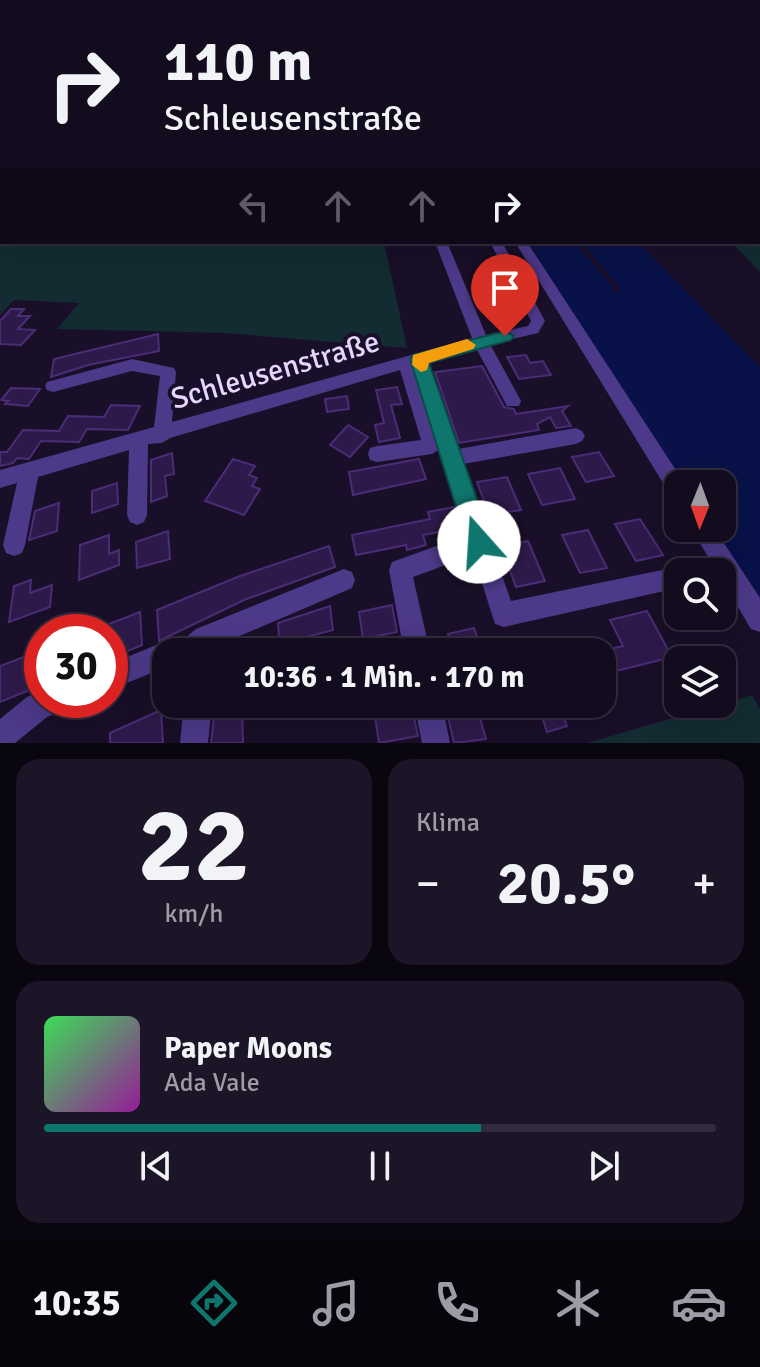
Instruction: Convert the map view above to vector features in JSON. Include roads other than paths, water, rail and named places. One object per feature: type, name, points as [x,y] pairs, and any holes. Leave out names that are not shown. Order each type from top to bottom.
[{"type":"street","points":[[442,244],[481,341],[513,401]]},
{"type":"street","name":"Schleusenstraße","points":[[0,479],[139,442],[481,341],[533,330],[538,321],[497,244]]},
{"type":"street","points":[[510,244],[536,265]]},
{"type":"street","points":[[522,244],[665,470]]},
{"type":"street","points":[[412,361],[451,458],[504,615],[664,581]]},
{"type":"street","name":"Schleusenstraße","points":[[377,454],[432,446],[412,361]]},
{"type":"street","name":"Schleusenstraße","points":[[53,386],[132,365],[168,372],[162,435]]},
{"type":"street","points":[[451,458],[576,436]]},
{"type":"street","name":"Schleusenstraße","points":[[137,515],[139,442]]},
{"type":"street","points":[[14,545],[29,471]]},
{"type":"street","points":[[414,638],[400,570],[479,542]]},
{"type":"street","points":[[711,542],[760,620]]},
{"type":"street","points":[[205,638],[344,580]]},
{"type":"street","points":[[128,670],[152,662]]},
{"type":"street","points":[[0,737],[24,718]]},
{"type":"street","points":[[194,743],[197,718]]},
{"type":"street","points":[[431,718],[436,743]]}]
